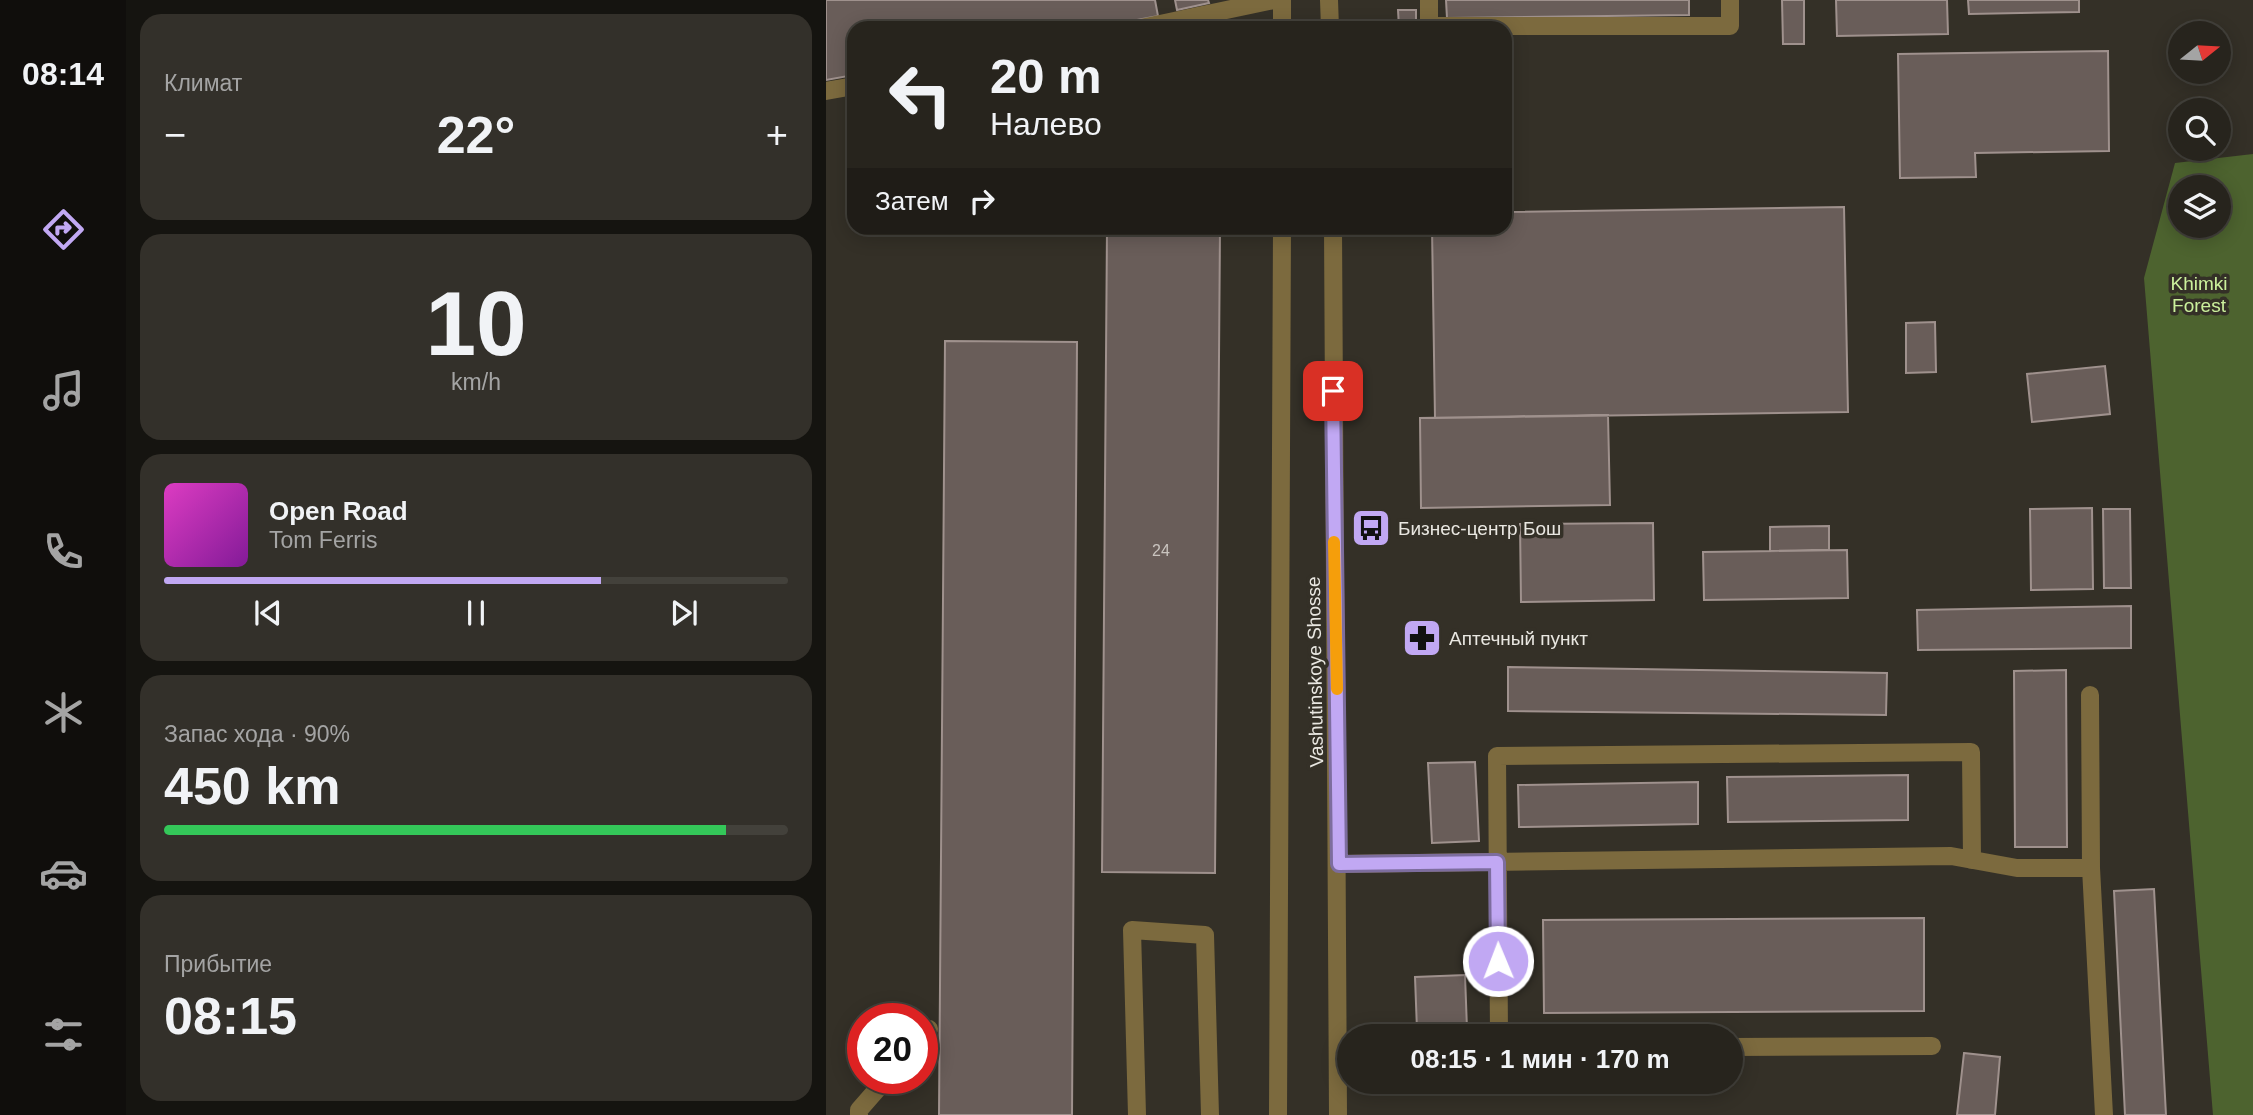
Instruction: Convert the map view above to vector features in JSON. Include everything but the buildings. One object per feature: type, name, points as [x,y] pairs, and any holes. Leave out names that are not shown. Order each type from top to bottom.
[{"type":"street","points":[[1174,21],[1275,0]]},
{"type":"street","points":[[1282,0],[1282,21]]},
{"type":"street","points":[[1329,0],[1330,21]]},
{"type":"street","points":[[1429,0],[1429,21]]},
{"type":"street","points":[[1512,26],[1730,26],[1730,0]]},
{"type":"street","points":[[826,91],[847,87]]},
{"type":"street","points":[[1278,1115],[1282,235]]},
{"type":"street","name":"Vashutinskoye Shosse","points":[[1333,235],[1339,864],[1338,1115]]},
{"type":"street","points":[[2090,695],[2091,868],[2104,1115]]},
{"type":"street","points":[[1499,1024],[1497,756],[1971,752],[1972,860]]},
{"type":"street","points":[[1339,864],[1951,856],[2017,868],[2091,868]]},
{"type":"street","points":[[1137,1115],[1132,930],[1205,935],[1210,1115]]},
{"type":"street","points":[[1743,1047],[1931,1046]]},
{"type":"street","points":[[859,1115],[859,1110],[873,1094]]},
{"type":"green space","name":"Khimki Forest","points":[[2253,154],[2253,1115],[2213,1115],[2144,278],[2168,189],[2168,238],[2231,238],[2231,175],[2172,175],[2175,163],[2231,161],[2231,157]]},
{"type":"slow traffic","points":[[1334,542],[1337,689]]},
{"type":"place","name":"Бизнес-центр Бош","points":[[1371,528]]},
{"type":"place","name":"Аптечный пункт","points":[[1422,638]]},
{"type":"route","points":[[1333,391],[1339,864],[1497,862],[1498,961]]}]
